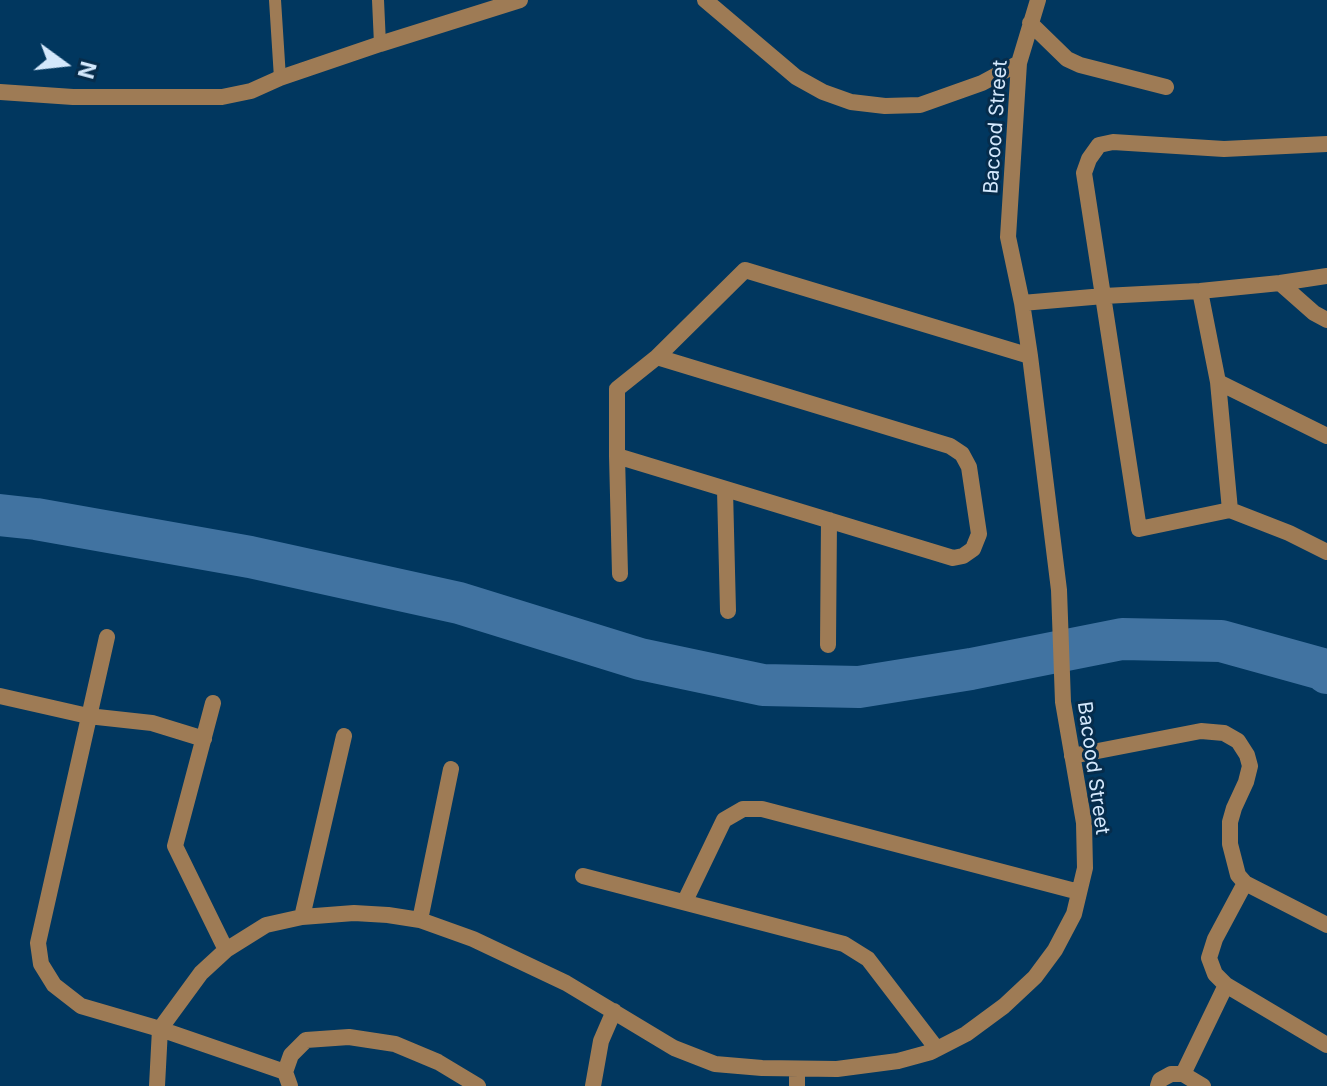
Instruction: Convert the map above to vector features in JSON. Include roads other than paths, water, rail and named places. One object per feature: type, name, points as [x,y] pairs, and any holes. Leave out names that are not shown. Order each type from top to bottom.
[{"type":"street","points":[[0,92],[73,97],[213,98],[251,91],[380,44],[520,0]]},
{"type":"street","points":[[705,0],[796,77],[823,92],[851,102],[885,106],[920,105],[982,83],[1019,63]]},
{"type":"street","name":"Bacood Street","points":[[160,1029],[201,973],[226,950],[266,925],[302,917],[354,913],[420,920],[473,939],[566,983],[674,1048],[715,1064],[837,1069],[898,1061],[937,1049],[966,1034],[1004,1006],[1035,977],[1055,950],[1074,914],[1085,868],[1084,823],[1063,702],[1059,590],[1030,356],[1008,237],[1019,63],[1038,0]]},
{"type":"street","points":[[1030,23],[1067,59],[1166,87]]},
{"type":"street","points":[[1327,144],[1224,149],[1113,142],[1099,145],[1084,173],[1139,529],[1230,510],[1327,552]]},
{"type":"street","points":[[620,574],[617,389],[657,357],[745,270],[1030,356]]},
{"type":"street","points":[[1022,303],[1200,291],[1327,276]]},
{"type":"street","points":[[1280,283],[1314,313],[1327,320]]},
{"type":"street","points":[[1200,291],[1218,382],[1230,510]]},
{"type":"street","points":[[617,456],[953,558],[973,549],[979,534],[969,467],[962,454],[950,446],[657,357]]},
{"type":"street","points":[[1218,382],[1327,436]]},
{"type":"street","points":[[725,490],[728,611]]},
{"type":"street","points":[[828,645],[829,520]]},
{"type":"street","points":[[107,637],[38,943],[41,964],[54,985],[81,1006],[160,1029],[288,1079],[291,1055],[306,1040],[349,1037],[395,1044],[438,1062],[478,1086]]},
{"type":"street","points":[[0,696],[88,716],[152,723],[204,739]]},
{"type":"street","points":[[213,703],[175,846],[226,950]]},
{"type":"street","points":[[1072,756],[1201,731],[1224,733],[1238,741],[1250,766],[1230,822],[1230,844],[1238,875],[1245,883],[1327,925]]},
{"type":"street","points":[[302,917],[344,736]]},
{"type":"street","points":[[420,920],[451,769]]},
{"type":"street","points":[[685,901],[724,820],[743,809],[762,809],[1079,892]]},
{"type":"street","points":[[583,876],[844,944],[868,959],[937,1049]]},
{"type":"street","points":[[1245,883],[1215,939],[1209,958],[1215,974],[1226,985],[1327,1045]]},
{"type":"street","points":[[1183,1074],[1226,985]]},
{"type":"street","points":[[593,1086],[601,1041],[614,1011]]},
{"type":"street","points":[[157,1086],[160,1029]]},
{"type":"street","points":[[797,1069],[797,1086]]},
{"type":"street","points":[[1158,1086],[1160,1080],[1171,1074],[1183,1074],[1203,1086]]},
{"type":"lane","points":[[275,0],[280,78]]},
{"type":"lane","points":[[378,0],[380,44]]},
{"type":"waterway","points":[[0,515],[250,557],[459,603],[640,659],[763,685],[859,687],[971,669],[1122,639],[1221,641],[1327,673]]}]
